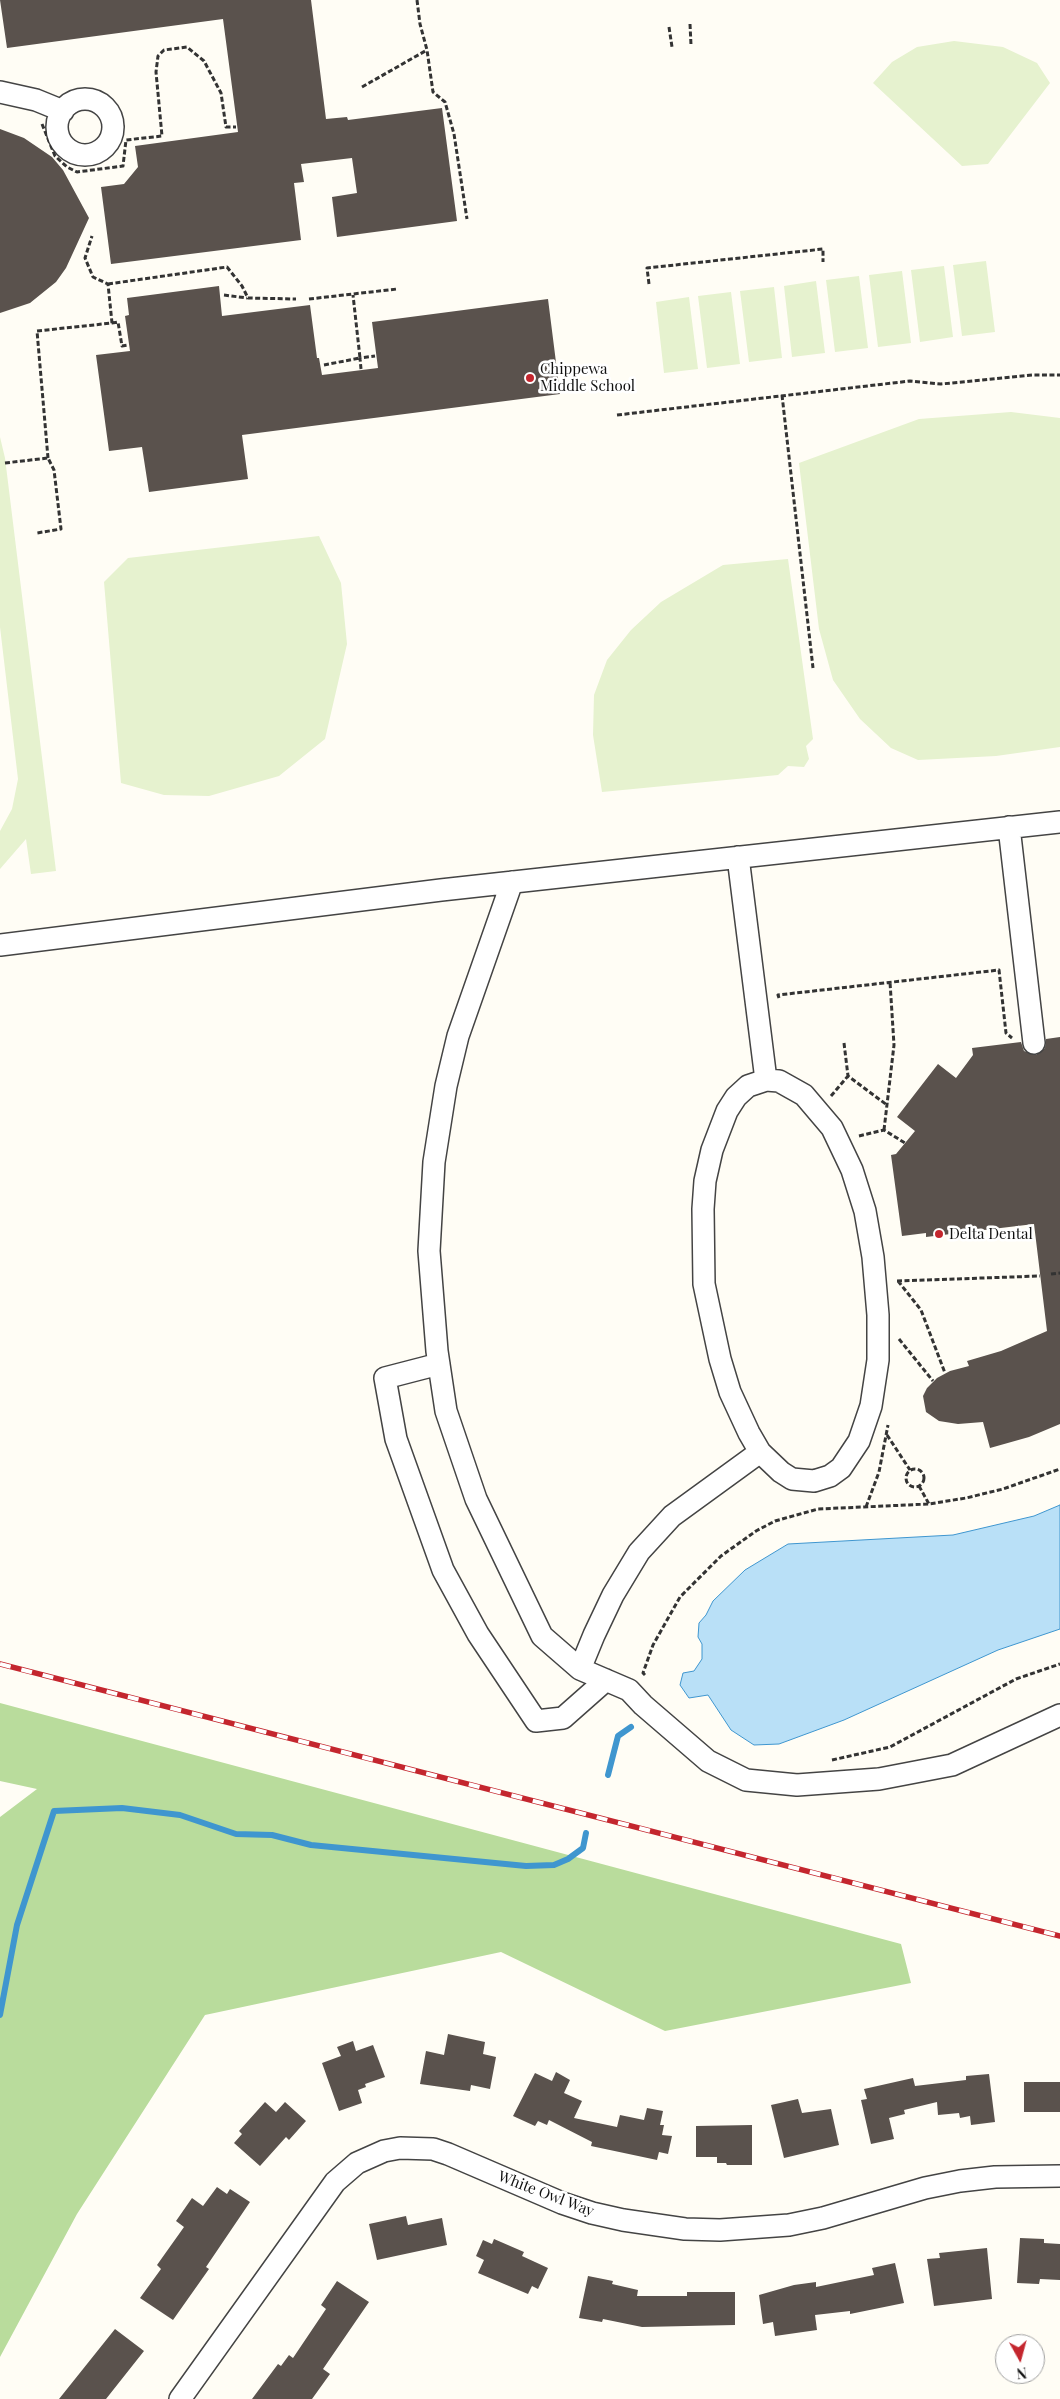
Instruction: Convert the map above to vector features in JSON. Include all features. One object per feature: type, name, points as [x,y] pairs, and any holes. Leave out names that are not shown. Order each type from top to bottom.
[{"type":"street","points":[[0,92],[36,100],[63,111]]},
{"type":"street","points":[[0,945],[512,882],[1060,822]]},
{"type":"street","points":[[1009,827],[1024,1043]]},
{"type":"street","points":[[738,857],[766,1080]]},
{"type":"street","points":[[512,882],[458,1036],[446,1086],[434,1162],[429,1251],[431,1297],[446,1411],[476,1499],[542,1636],[580,1669],[629,1690],[643,1705],[708,1761],[746,1780],[797,1785],[879,1779],[952,1765],[1060,1715]]},
{"type":"street","points":[[766,1080],[779,1081],[804,1095],[832,1128],[852,1170],[865,1211],[873,1257],[878,1314],[878,1360],[871,1406],[860,1441],[841,1468],[830,1476],[803,1482],[792,1479],[781,1472],[760,1452],[748,1433],[730,1392],[715,1342],[704,1284],[703,1209],[712,1150],[727,1111],[736,1096],[748,1086],[766,1080]]},
{"type":"street","points":[[439,1364],[385,1378],[396,1439],[443,1570],[478,1634],[536,1721],[563,1718],[606,1680]]},
{"type":"street","points":[[580,1669],[613,1595],[639,1552],[672,1516],[760,1452]]},
{"type":"street","name":"White Owl Way","points":[[180,2399],[335,2182],[357,2163],[384,2151],[400,2148],[433,2149],[562,2203],[592,2213],[654,2226],[694,2230],[755,2229],[789,2225],[823,2218],[925,2188],[960,2181],[995,2177],[1060,2176]]},
{"type":"path","points":[[417,0],[420,24],[428,50],[433,92],[445,102],[454,134],[467,219]]},
{"type":"path","points":[[690,24],[691,45]]},
{"type":"path","points":[[669,27],[672,47]]},
{"type":"path","points":[[41,120],[55,156],[67,167],[77,172],[123,166],[126,140],[162,136],[156,72],[158,56],[164,50],[187,47],[204,61],[221,93],[226,127],[236,127]]},
{"type":"path","points":[[362,87],[428,50]]},
{"type":"path","points":[[92,236],[85,258],[93,277],[108,284],[227,267],[242,286],[248,298]]},
{"type":"path","points":[[649,284],[647,268],[823,248],[823,262]]},
{"type":"path","points":[[108,284],[112,323]]},
{"type":"path","points":[[309,299],[397,289]]},
{"type":"path","points":[[224,295],[248,298],[296,298]]},
{"type":"path","points":[[353,295],[361,369]]},
{"type":"path","points":[[37,533],[61,529],[54,470],[48,458],[36,331],[118,322],[122,346],[128,345]]},
{"type":"path","points":[[324,365],[375,356]]},
{"type":"path","points":[[616,415],[910,381],[941,384],[1033,375],[1060,375]]},
{"type":"path","points":[[782,395],[813,668]]},
{"type":"path","points":[[5,463],[48,458]]},
{"type":"path","points":[[779,1004],[778,995],[999,970],[1006,1033],[1024,1043]]},
{"type":"path","points":[[890,982],[894,1045],[884,1130],[906,1143]]},
{"type":"path","points":[[844,1042],[848,1076],[887,1105]]},
{"type":"path","points":[[831,1096],[848,1076]]},
{"type":"path","points":[[1052,1274],[1060,1273]]},
{"type":"path","points":[[897,1281],[1040,1276]]},
{"type":"path","points":[[897,1281],[898,1291]]},
{"type":"path","points":[[897,1281],[921,1310],[945,1373]]},
{"type":"path","points":[[898,1330],[899,1340],[933,1381]]},
{"type":"path","points":[[887,1435],[910,1470]]},
{"type":"path","points":[[918,1469],[924,1476],[924,1481],[919,1486],[912,1487],[908,1484],[906,1475],[910,1470],[918,1469]]},
{"type":"path","points":[[648,1678],[643,1673],[653,1645],[680,1597],[721,1556],[756,1531],[782,1519],[818,1509],[930,1504],[1003,1489],[1060,1469]]},
{"type":"path","points":[[919,1486],[930,1504]]},
{"type":"path","points":[[831,1760],[890,1747],[1009,1682],[1060,1664]]},
{"type":"green space","points":[[954,41],[1003,47],[1037,63],[1050,83],[988,164],[962,166],[873,83],[892,62],[917,47]]},
{"type":"green space","points":[[986,261],[995,332],[962,336],[953,265]]},
{"type":"green space","points":[[944,266],[953,337],[920,342],[911,270]]},
{"type":"green space","points":[[902,271],[911,343],[878,347],[869,275]]},
{"type":"green space","points":[[859,276],[868,348],[835,352],[826,280]]},
{"type":"green space","points":[[816,281],[825,353],[792,357],[784,286]]},
{"type":"green space","points":[[774,287],[782,358],[749,362],[740,291]]},
{"type":"green space","points":[[731,292],[740,364],[707,368],[698,296]]},
{"type":"green space","points":[[689,297],[698,369],[664,373],[656,302]]},
{"type":"green space","points":[[1011,412],[1060,418],[1060,747],[996,756],[918,760],[891,748],[860,719],[833,680],[819,629],[799,463],[919,419]]},
{"type":"green space","points":[[0,437],[5,458],[56,871],[31,874],[26,839],[0,869],[0,831],[12,809],[18,779],[0,627]]},
{"type":"green space","points":[[319,536],[341,583],[347,644],[325,739],[279,776],[209,796],[164,795],[121,783],[104,582],[128,558]]},
{"type":"green space","points":[[788,559],[813,739],[806,746],[809,759],[804,767],[788,766],[778,775],[602,792],[593,735],[594,695],[607,660],[631,630],[661,602],[723,565]]},
{"type":"green space","points":[[0,1703],[901,1944],[911,1983],[665,2031],[501,1952],[205,2015],[77,2214],[0,2357],[0,1817],[37,1789],[0,1781]]},
{"type":"water","points":[[1060,1505],[1060,1629],[998,1650],[844,1720],[779,1744],[754,1745],[731,1730],[708,1695],[689,1698],[680,1685],[683,1673],[694,1671],[702,1659],[702,1644],[698,1637],[699,1623],[706,1615],[713,1601],[745,1570],[788,1544],[953,1535],[1034,1516]]},
{"type":"building","points":[[0,0],[311,0],[326,119],[347,117],[348,120],[442,108],[457,221],[337,237],[332,197],[357,193],[352,158],[301,164],[304,182],[294,183],[301,240],[111,264],[101,187],[124,184],[138,167],[135,146],[238,132],[223,19],[7,48]]},
{"type":"building","points":[[0,129],[24,138],[52,157],[63,170],[89,218],[66,268],[56,282],[30,303],[0,313]]},
{"type":"building","points":[[219,286],[222,316],[310,305],[317,358],[319,358],[322,375],[378,368],[372,322],[548,299],[560,394],[242,435],[248,479],[149,492],[142,447],[109,451],[96,355],[130,351],[125,316],[129,315],[127,298]]},
{"type":"building","name":"Delta Dental","points":[[1060,1037],[1060,1424],[1029,1437],[990,1448],[983,1422],[958,1424],[939,1421],[926,1412],[923,1396],[927,1388],[937,1378],[950,1371],[969,1366],[967,1361],[1001,1351],[1047,1331],[1034,1224],[926,1237],[926,1233],[902,1236],[891,1155],[896,1154],[915,1131],[897,1117],[938,1064],[956,1078],[973,1055],[972,1048],[1021,1042],[1024,1051],[1036,1055],[1045,1048],[1046,1039]]},
{"type":"building","points":[[448,2034],[485,2042],[483,2054],[496,2057],[490,2089],[471,2085],[470,2091],[420,2084],[426,2051],[444,2055]]},
{"type":"building","points":[[353,2041],[356,2051],[373,2045],[385,2077],[365,2084],[366,2087],[358,2090],[362,2103],[339,2111],[322,2063],[341,2056],[337,2047]]},
{"type":"building","points":[[556,2072],[570,2080],[564,2093],[582,2101],[574,2118],[617,2127],[620,2115],[644,2120],[647,2108],[663,2111],[660,2125],[664,2125],[662,2135],[672,2136],[668,2154],[659,2152],[657,2160],[591,2146],[592,2142],[549,2120],[547,2125],[538,2121],[535,2126],[513,2116],[535,2073],[552,2081]]},
{"type":"building","points":[[989,2074],[995,2122],[971,2125],[970,2116],[960,2118],[959,2113],[938,2115],[937,2102],[904,2110],[905,2114],[889,2118],[894,2139],[871,2144],[861,2100],[867,2099],[864,2089],[913,2078],[915,2086],[966,2080],[966,2076]]},
{"type":"building","points":[[1024,2082],[1060,2082],[1060,2112],[1024,2112]]},
{"type":"building","points":[[798,2099],[802,2113],[831,2109],[839,2145],[784,2158],[771,2105]]},
{"type":"building","points":[[265,2102],[276,2112],[285,2102],[306,2121],[289,2140],[286,2137],[260,2166],[234,2143],[242,2134],[239,2131]]},
{"type":"building","points":[[752,2125],[752,2165],[727,2165],[726,2163],[717,2163],[717,2157],[696,2157],[696,2126]]},
{"type":"building","points":[[217,2187],[227,2194],[230,2189],[250,2202],[206,2267],[209,2269],[173,2320],[140,2298],[161,2269],[157,2265],[184,2227],[176,2221],[192,2198],[203,2206]]},
{"type":"building","points":[[406,2216],[408,2225],[442,2218],[447,2245],[377,2260],[369,2224]]},
{"type":"building","points":[[1020,2238],[1044,2239],[1044,2243],[1060,2244],[1060,2280],[1040,2279],[1039,2284],[1017,2283]]},
{"type":"building","points":[[494,2239],[524,2252],[522,2256],[548,2268],[538,2289],[532,2286],[528,2294],[478,2273],[484,2260],[476,2256],[483,2240],[492,2244]]},
{"type":"building","points":[[987,2248],[992,2299],[934,2306],[927,2259],[940,2258],[939,2253]]},
{"type":"building","points":[[895,2263],[904,2303],[850,2314],[850,2311],[815,2315],[817,2330],[775,2336],[773,2322],[763,2324],[759,2295],[794,2285],[816,2282],[816,2287],[874,2275],[872,2268]]},
{"type":"building","points":[[588,2276],[613,2281],[612,2284],[638,2290],[637,2296],[687,2296],[687,2292],[735,2292],[735,2325],[642,2327],[603,2319],[602,2322],[579,2318]]},
{"type":"building","points":[[337,2281],[369,2302],[323,2369],[330,2374],[312,2399],[252,2399],[278,2364],[281,2366],[289,2355],[293,2358],[326,2309],[321,2305]]},
{"type":"building","points":[[115,2329],[144,2351],[106,2399],[59,2399]]},
{"type":"waterway","points":[[608,1775],[618,1736],[631,1727]]},
{"type":"waterway","points":[[0,2015],[17,1925],[54,1811],[122,1808],[180,1815],[236,1834],[272,1835],[311,1845],[526,1866],[554,1865],[568,1859],[583,1848],[586,1833]]},
{"type":"railway","points":[[0,1664],[1060,1936]]},
{"type":"place","name":"Chippewa Middle School","points":[[530,378]]},
{"type":"place","name":"Delta Dental","points":[[939,1234]]}]
